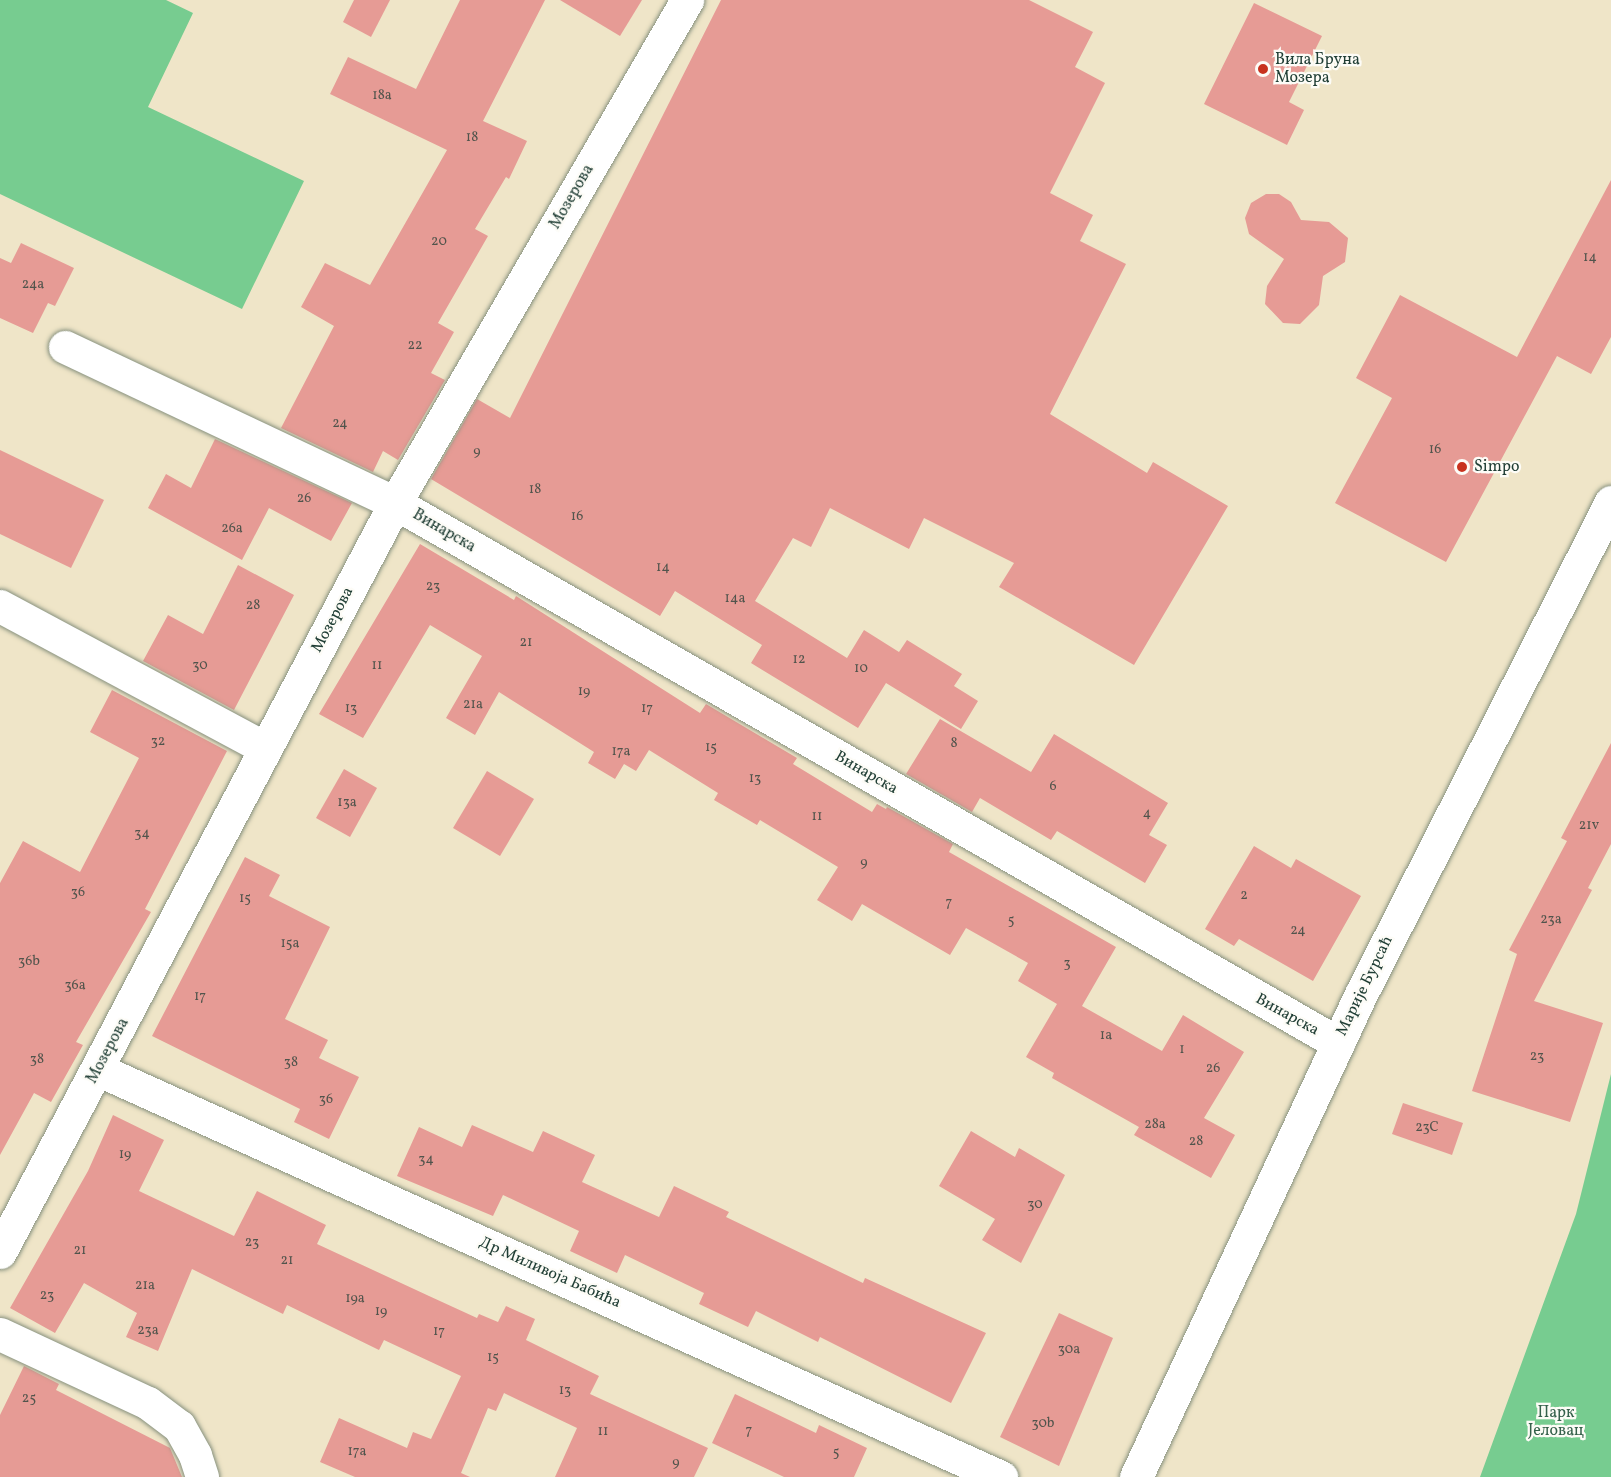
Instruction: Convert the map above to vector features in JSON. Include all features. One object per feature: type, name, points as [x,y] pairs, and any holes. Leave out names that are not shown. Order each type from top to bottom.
[{"type":"street","name":"Мозерова","points":[[0,1252],[99,1070],[394,503],[687,0]]},
{"type":"street","name":"Винарска","points":[[65,346],[394,503],[1338,1043]]},
{"type":"street","name":"Марије Бурсаћ","points":[[1136,1477],[1338,1043],[1611,502]]},
{"type":"street","points":[[0,606],[266,748]]},
{"type":"street","name":"Др Миливоја Бабића","points":[[99,1070],[1002,1477]]},
{"type":"street","points":[[0,1334],[148,1403],[179,1426],[195,1455],[202,1477]]},
{"type":"green space","points":[[0,0],[166,0],[193,13],[148,107],[304,181],[242,309],[0,194]]},
{"type":"green space","name":"Парк Јеловац","points":[[1611,1074],[1611,1477],[1480,1477],[1576,1214]]},
{"type":"building","points":[[354,0],[390,0],[371,37],[343,22]]},
{"type":"building","points":[[460,0],[545,0],[483,121],[527,141],[509,179],[506,177],[475,229],[488,236],[438,323],[454,332],[431,373],[445,380],[398,460],[383,451],[373,472],[281,428],[334,326],[301,307],[325,263],[370,285],[447,150],[330,94],[348,57],[416,89]]},
{"type":"building","points":[[560,0],[642,0],[620,36]]},
{"type":"building","points":[[721,0],[1029,0],[1093,32],[1075,67],[1105,83],[1050,193],[1093,215],[1080,241],[1126,264],[1050,414],[1147,473],[1153,462],[1228,506],[1134,665],[999,587],[1014,563],[924,518],[909,549],[830,508],[811,547],[793,538],[755,601],[847,658],[864,630],[899,652],[907,640],[962,674],[954,686],[978,701],[961,729],[886,683],[858,728],[751,663],[762,645],[675,591],[660,616],[431,479],[477,399],[510,418]]},
{"type":"building","name":"Вила Бруна Мозера","points":[[1254,3],[1322,36],[1289,102],[1304,110],[1287,145],[1204,104]]},
{"type":"building","points":[[1611,180],[1611,337],[1591,374],[1557,356],[1446,562],[1335,503],[1392,398],[1356,378],[1400,295],[1517,357]]},
{"type":"building","points":[[1266,194],[1279,194],[1291,202],[1301,220],[1329,222],[1348,238],[1345,262],[1323,276],[1319,305],[1300,324],[1283,323],[1265,304],[1267,286],[1284,259],[1249,234],[1245,218],[1251,203]]},
{"type":"building","points":[[21,243],[74,268],[55,306],[48,303],[33,333],[0,318],[0,258],[11,263]]},
{"type":"building","points":[[215,439],[352,503],[331,541],[269,508],[242,560],[148,508],[166,474],[191,488]]},
{"type":"building","points":[[0,450],[104,500],[71,568],[0,534]]},
{"type":"building","points":[[420,544],[514,600],[516,596],[700,713],[706,704],[797,758],[793,764],[872,812],[877,804],[886,809],[887,807],[953,844],[949,852],[1116,947],[1082,1006],[1162,1051],[1183,1015],[1244,1052],[1204,1118],[1235,1135],[1211,1178],[1134,1135],[1139,1127],[1052,1078],[1054,1073],[1026,1057],[1057,1004],[1018,981],[1028,963],[966,928],[950,955],[862,904],[852,921],[817,900],[838,867],[760,820],[757,825],[714,800],[718,793],[649,750],[636,771],[624,764],[615,779],[588,763],[594,752],[499,692],[475,735],[446,718],[482,656],[430,625],[363,738],[319,714]]},
{"type":"building","points":[[238,565],[294,595],[234,710],[143,661],[168,615],[203,634]]},
{"type":"building","points":[[112,690],[227,751],[145,909],[151,912],[76,1042],[83,1045],[51,1102],[34,1093],[0,1155],[0,883],[23,841],[80,872],[139,758],[90,732]]},
{"type":"building","points":[[940,719],[1031,772],[1054,734],[1168,803],[1149,835],[1167,845],[1145,883],[1057,831],[1051,840],[980,798],[972,812],[906,774]]},
{"type":"building","points":[[1611,743],[1611,844],[1588,888],[1592,890],[1534,1001],[1603,1023],[1570,1122],[1472,1091],[1517,954],[1509,950],[1567,841],[1561,838]]},
{"type":"building","points":[[344,769],[377,788],[350,837],[316,818]]},
{"type":"building","points":[[487,771],[534,799],[500,856],[453,828]]},
{"type":"building","points":[[1254,846],[1291,868],[1296,859],[1361,896],[1313,981],[1239,939],[1234,946],[1205,929]]},
{"type":"building","points":[[245,857],[280,875],[269,896],[330,927],[285,1019],[328,1040],[319,1058],[359,1077],[329,1139],[294,1122],[300,1109],[152,1036]]},
{"type":"building","points":[[1403,1103],[1463,1123],[1452,1155],[1392,1134]]},
{"type":"building","points":[[113,1115],[164,1140],[139,1191],[234,1236],[257,1191],[326,1225],[317,1244],[429,1296],[477,1318],[479,1314],[498,1322],[506,1306],[535,1319],[526,1340],[599,1376],[590,1394],[708,1448],[694,1477],[555,1477],[577,1428],[504,1393],[496,1411],[488,1408],[461,1473],[470,1477],[355,1477],[320,1462],[339,1418],[407,1448],[413,1432],[431,1439],[461,1376],[384,1340],[379,1350],[287,1305],[283,1314],[192,1269],[158,1351],[126,1337],[137,1313],[84,1283],[55,1333],[10,1308],[88,1171]]},
{"type":"building","points":[[472,1125],[533,1152],[543,1131],[595,1155],[582,1182],[659,1217],[674,1186],[729,1212],[726,1217],[863,1283],[865,1278],[986,1333],[951,1403],[820,1337],[818,1342],[756,1311],[748,1327],[699,1304],[704,1293],[625,1255],[617,1273],[570,1251],[579,1231],[503,1195],[493,1216],[397,1176],[419,1127],[462,1147]]},
{"type":"building","points":[[971,1131],[1015,1157],[1019,1148],[1065,1175],[1021,1263],[982,1240],[995,1219],[939,1186]]},
{"type":"building","points":[[1059,1313],[1113,1338],[1059,1466],[1000,1437]]},
{"type":"building","points":[[24,1366],[59,1384],[56,1390],[170,1448],[182,1477],[0,1477],[0,1415]]},
{"type":"building","points":[[735,1394],[816,1433],[819,1425],[867,1448],[854,1477],[784,1477],[712,1443]]},
{"type":"place","name":"Вила Бруна Мозера","points":[[1263,69]]},
{"type":"place","name":"Simpo","points":[[1462,467]]}]
